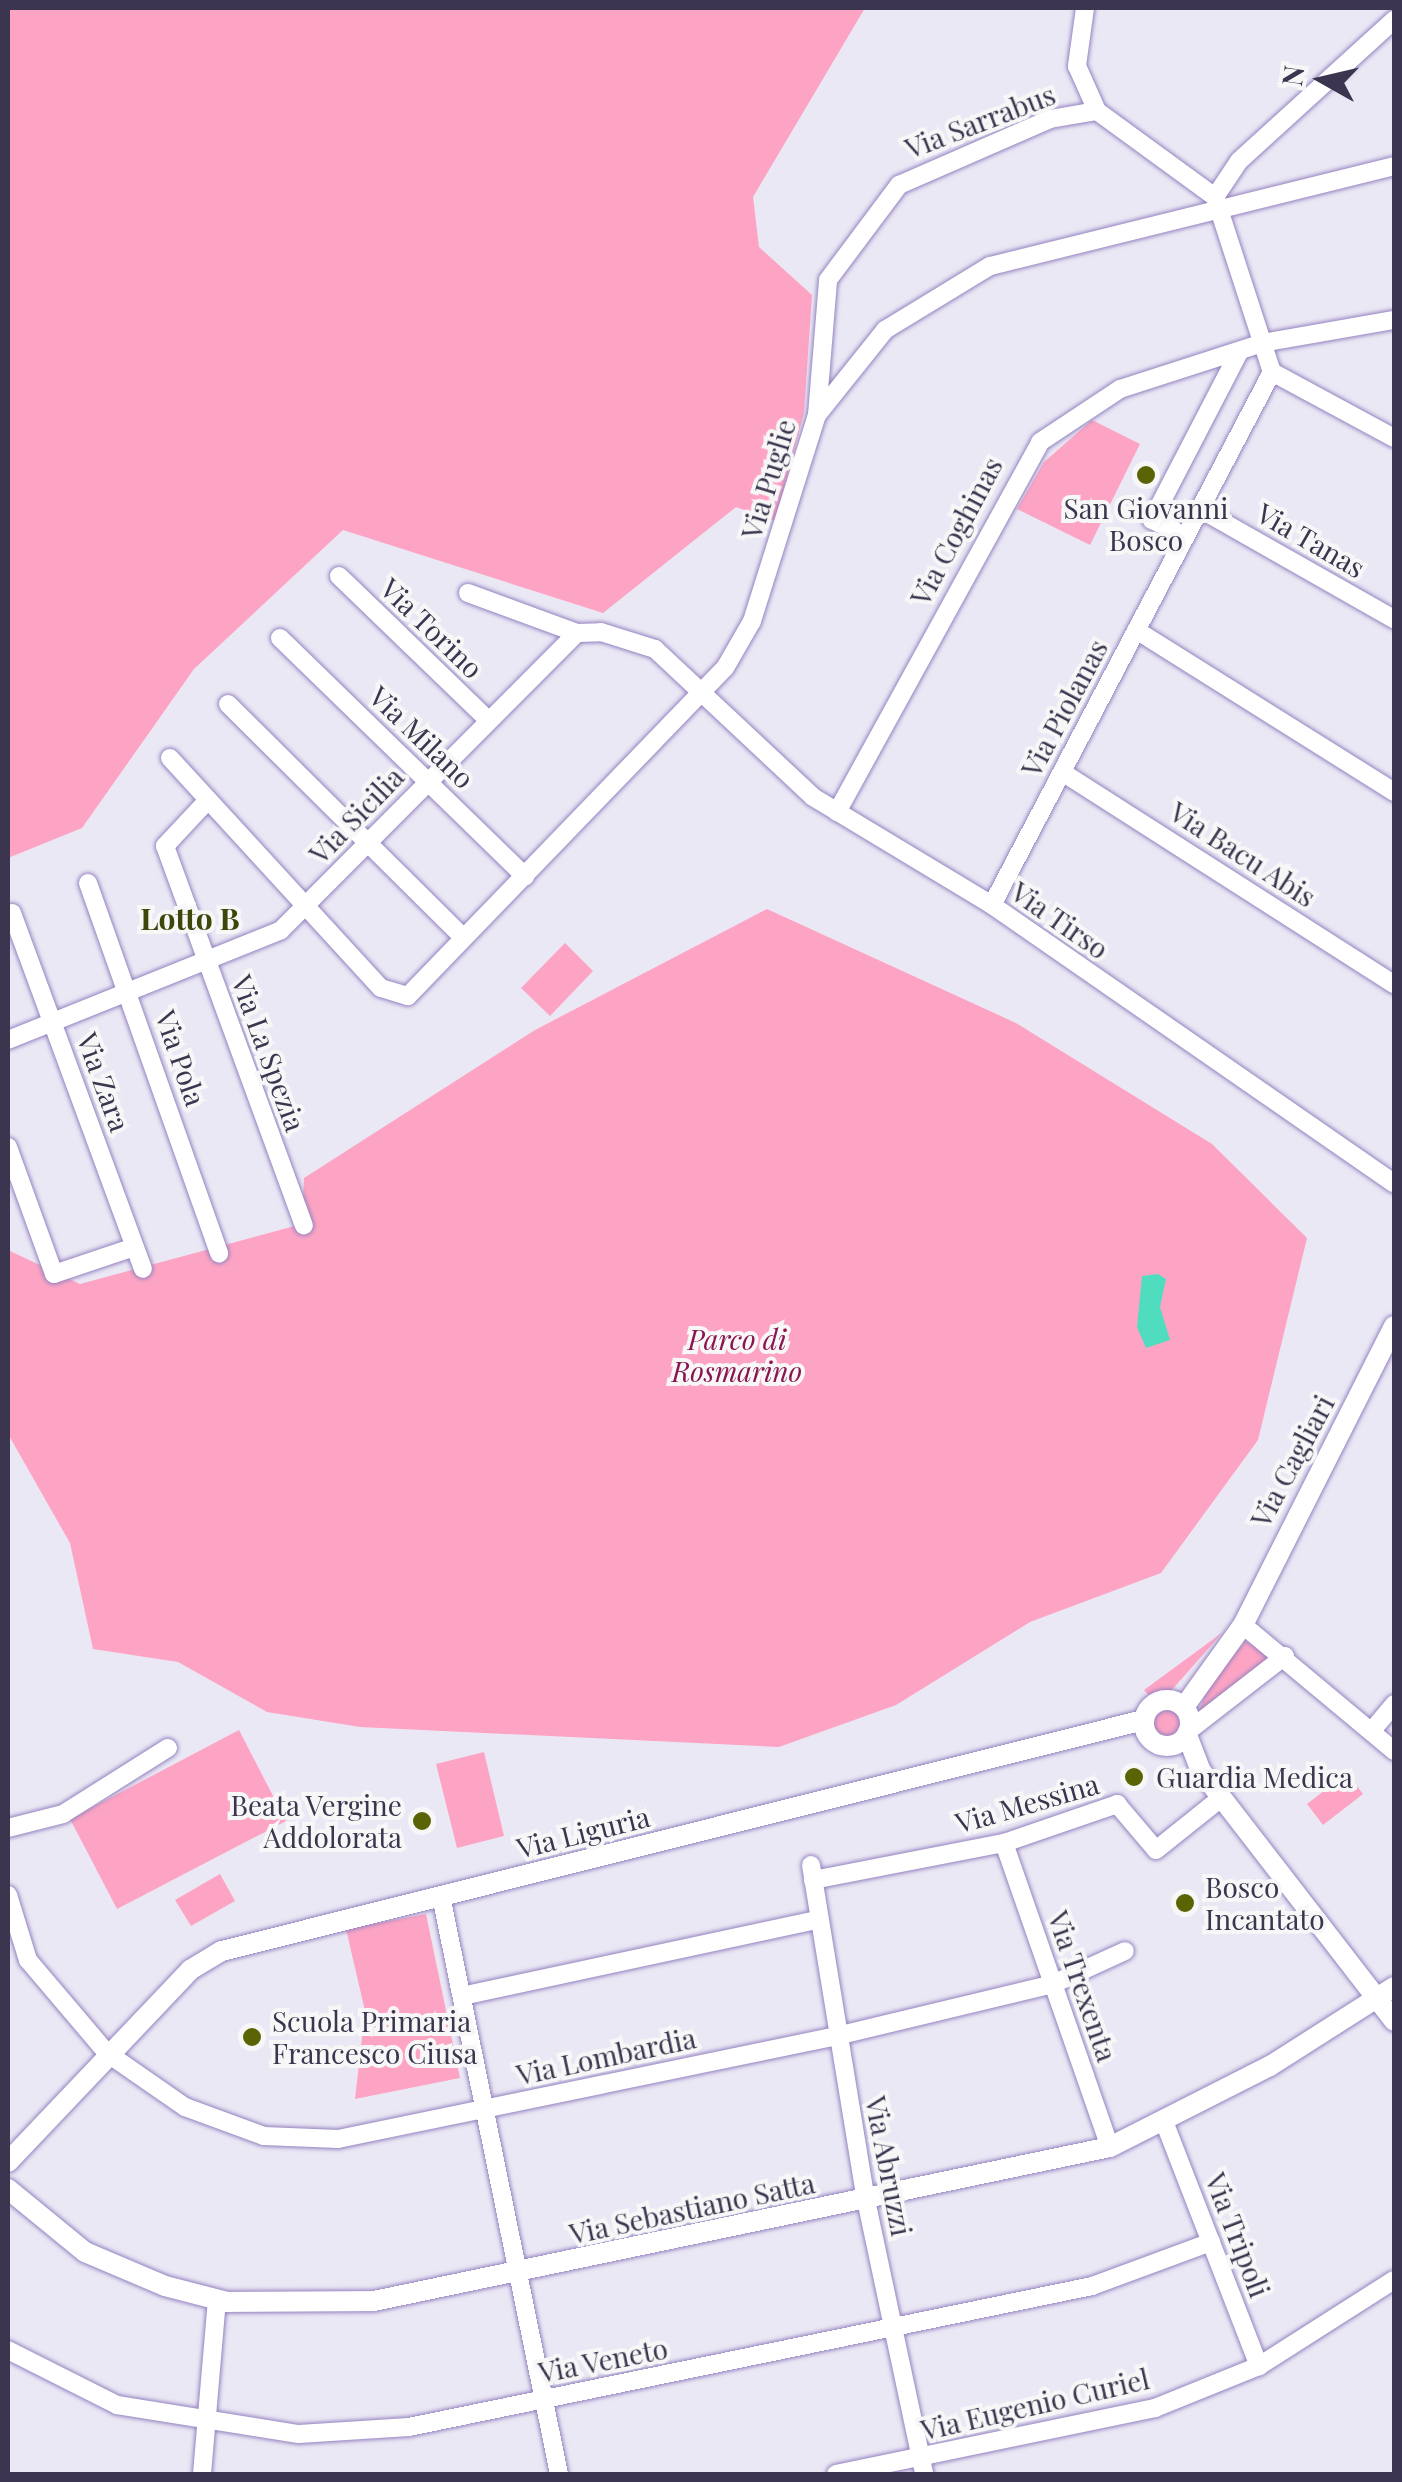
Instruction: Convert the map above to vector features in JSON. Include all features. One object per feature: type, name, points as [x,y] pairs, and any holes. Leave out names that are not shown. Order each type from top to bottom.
[{"type":"street","points":[[1085,8],[1077,66],[1097,111]]},
{"type":"street","points":[[1394,20],[1239,161],[1219,206],[1272,372],[1394,438]]},
{"type":"street","name":"Via Sarrabus","points":[[817,415],[828,280],[905,179],[1050,119],[1097,111],[1219,206]]},
{"type":"street","name":"Via Puglie","points":[[306,907],[393,996],[408,996],[702,694],[752,621],[817,415],[886,330],[956,279],[1219,206],[1394,166]]},
{"type":"street","name":"Via Coghinas","points":[[837,812],[1040,442],[1120,388],[1238,354],[1262,343],[1394,320]]},
{"type":"street","points":[[1186,536],[1152,520],[1238,354]]},
{"type":"street","name":"Via Piolanas","points":[[992,905],[1272,372]]},
{"type":"street","name":"Via Tanas","points":[[1200,509],[1394,619]]},
{"type":"street","name":"Via Torino","points":[[339,576],[487,719]]},
{"type":"street","points":[[468,593],[577,633],[626,635],[655,649],[702,694]]},
{"type":"street","points":[[1136,630],[1394,792]]},
{"type":"street","name":"Via Sicilia","points":[[8,1040],[208,966],[306,907],[487,719],[577,633]]},
{"type":"street","name":"Via Milano","points":[[280,638],[525,876]]},
{"type":"street","name":"Via Tirso","points":[[702,694],[837,812],[992,905],[1394,1184]]},
{"type":"street","points":[[228,704],[464,938]]},
{"type":"street","points":[[170,758],[306,907]]},
{"type":"street","name":"Via Bacu Abis","points":[[1062,772],[1394,984]]},
{"type":"street","name":"Via La Spezia","points":[[208,800],[165,846],[304,1225]]},
{"type":"street","name":"Via Pola","points":[[88,883],[131,995],[219,1252]]},
{"type":"street","name":"Via Zara","points":[[12,913],[143,1270]]},
{"type":"street","points":[[8,1147],[54,1274],[134,1247]]},
{"type":"street","name":"Via Cagliari","points":[[1151,1733],[1243,1625],[1394,1326]]},
{"type":"street","points":[[1243,1625],[1375,1727],[1394,1752]]},
{"type":"street","points":[[1187,1733],[1284,1656]]},
{"type":"street","points":[[1176,1703],[1201,1770],[1386,1994],[1394,2021]]},
{"type":"street","points":[[1375,1727],[1394,1704]]},
{"type":"street","points":[[1151,1733],[1201,1770]]},
{"type":"street","name":"Via Liguria","points":[[8,2162],[107,2054],[222,1950],[1110,1734],[1187,1733]]},
{"type":"street","points":[[8,1828],[63,1814],[168,1748]]},
{"type":"street","name":"Via Messina","points":[[812,1872],[1004,1843],[1117,1804],[1156,1850],[1221,1798]]},
{"type":"street","name":"Via Trexenta","points":[[1004,1843],[1110,2147]]},
{"type":"street","name":"Via Abruzzi","points":[[812,1872],[866,2200],[922,2466]]},
{"type":"street","name":"Via Lombardia","points":[[8,1895],[28,1960],[107,2054],[185,2107],[264,2136],[338,2138],[838,2036],[1053,1984],[1125,1951]]},
{"type":"street","points":[[441,1896],[560,2474]]},
{"type":"street","points":[[462,1996],[817,1920]]},
{"type":"street","name":"Via Sebastiano Satta","points":[[8,2189],[86,2252],[217,2300],[374,2302],[1110,2147],[1165,2124],[1386,1994]]},
{"type":"street","name":"Via Tripoli","points":[[1165,2124],[1259,2366]]},
{"type":"street","name":"Via Veneto","points":[[8,2350],[117,2405],[299,2434],[410,2428],[1092,2286],[1211,2242]]},
{"type":"street","name":"Via Eugenio Curiel","points":[[836,2474],[922,2466],[1155,2408],[1259,2366],[1394,2280]]},
{"type":"street","points":[[202,2474],[217,2300]]},
{"type":"green space","points":[[8,8],[865,8],[753,197],[759,247],[812,295],[804,413],[775,521],[736,507],[603,613],[343,530],[194,669],[82,828],[8,858]]},
{"type":"green space","points":[[1092,420],[1140,444],[1090,545],[1017,509],[1044,462]]},
{"type":"green space","name":"Parco di Rosmarino","points":[[767,909],[1016,1023],[1212,1144],[1307,1238],[1258,1440],[1161,1573],[1030,1622],[896,1705],[779,1747],[360,1727],[267,1712],[178,1662],[93,1649],[70,1543],[8,1434],[8,1250],[80,1284],[302,1224],[304,1178],[535,1030]]},
{"type":"green space","points":[[565,943],[593,971],[550,1016],[521,988]]},
{"type":"green space","points":[[1223,1632],[1170,1692],[1151,1698],[1144,1690]]},
{"type":"green space","points":[[1245,1641],[1279,1659],[1197,1717],[1207,1689]]},
{"type":"green space","points":[[1167,1706],[1179,1711],[1184,1723],[1179,1735],[1167,1740],[1155,1735],[1150,1723],[1155,1711]]},
{"type":"green space","points":[[239,1730],[286,1821],[117,1909],[70,1819]]},
{"type":"green space","points":[[484,1752],[504,1836],[457,1848],[436,1764]]},
{"type":"green space","points":[[1347,1773],[1363,1794],[1323,1825],[1307,1804]]},
{"type":"green space","points":[[220,1874],[235,1901],[191,1926],[175,1900]]},
{"type":"green space","points":[[426,1914],[460,2078],[355,2099],[365,2011],[346,1929]]},
{"type":"shaded area","points":[[1158,1274],[1166,1279],[1160,1307],[1170,1340],[1146,1348],[1137,1327],[1142,1276]]},
{"type":"place","name":"San Giovanni Bosco","points":[[1146,475]]},
{"type":"place","name":"Guardia Medica","points":[[1134,1777]]},
{"type":"place","name":"Beata Vergine Addolorata","points":[[422,1821]]},
{"type":"place","name":"Bosco Incantato","points":[[1185,1903]]},
{"type":"place","name":"Scuola Primaria Francesco Ciusa","points":[[252,2037]]},
{"type":"district","name":"Lotto B","points":[[190,918]]}]
